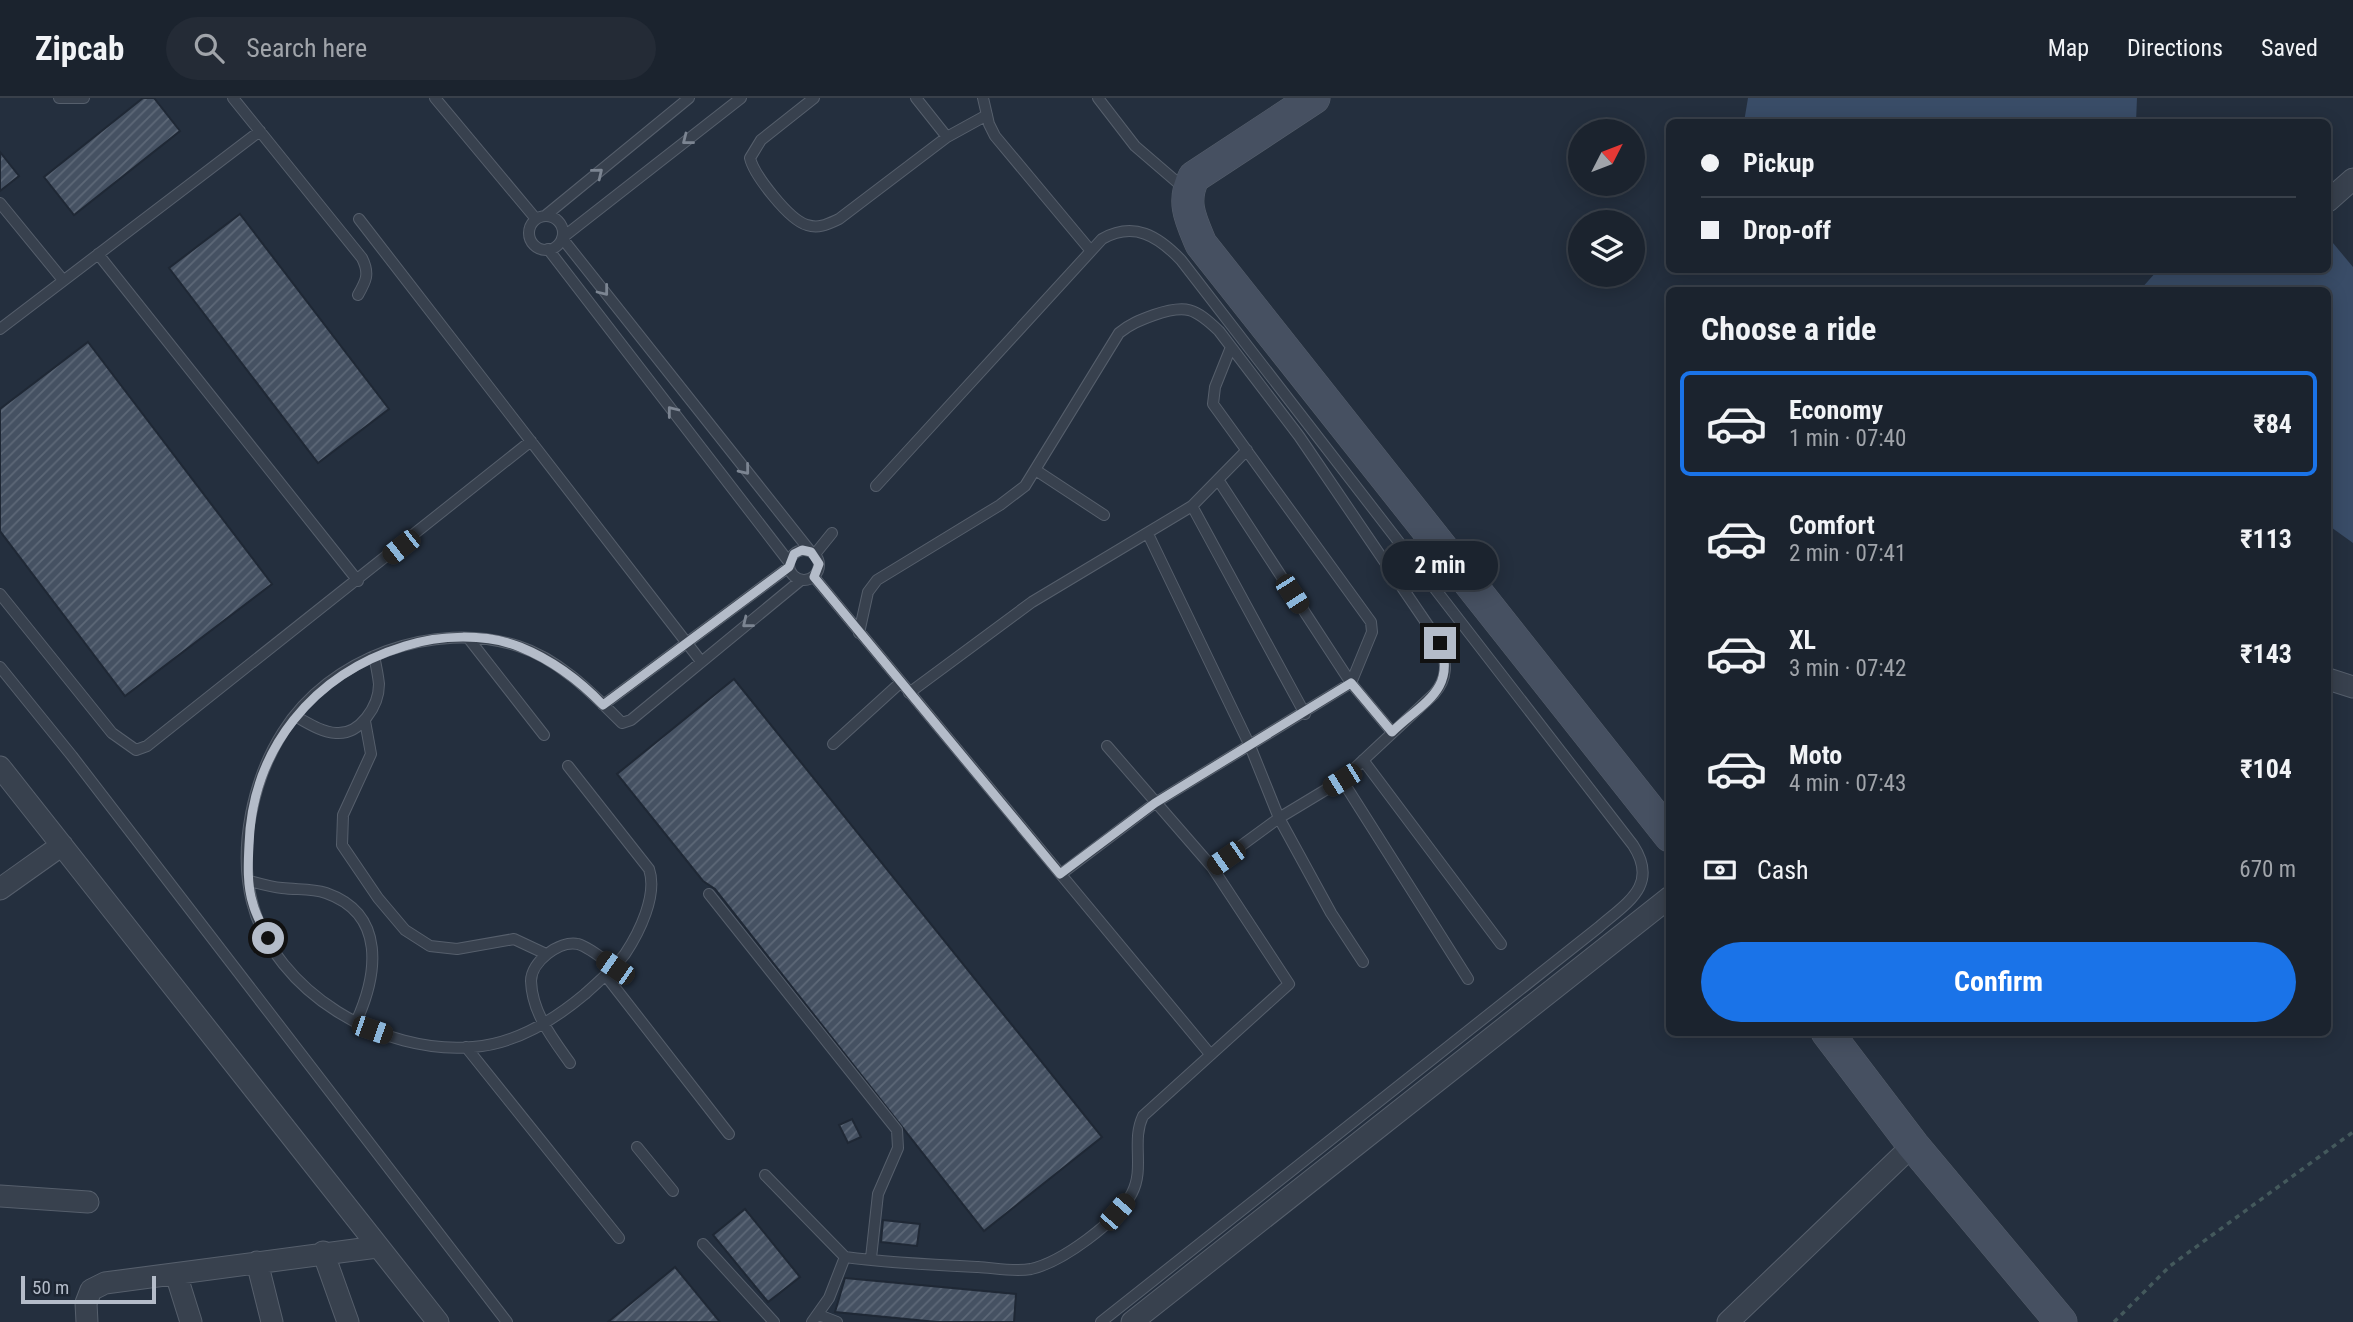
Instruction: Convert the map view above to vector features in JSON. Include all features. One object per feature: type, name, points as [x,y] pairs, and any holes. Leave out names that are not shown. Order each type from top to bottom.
[{"type":"street","points":[[1314,98],[1209,164],[1194,177],[1187,191],[1188,214],[1201,244],[1666,831]]},
{"type":"street","points":[[2331,199],[2351,184]]},
{"type":"street","points":[[2331,680],[2353,687]]},
{"type":"street","points":[[0,767],[438,1322]]},
{"type":"street","points":[[0,890],[62,845]]},
{"type":"street","points":[[1132,1322],[1666,900]]},
{"type":"street","points":[[1830,1036],[1913,1145],[2061,1322]]},
{"type":"street","points":[[1728,1322],[1913,1145]]},
{"type":"street","points":[[0,1196],[88,1202]]},
{"type":"street","points":[[87,1322],[86,1303],[90,1290],[105,1283],[323,1252],[377,1247]]},
{"type":"street","points":[[323,1252],[348,1322]]},
{"type":"street","points":[[257,1262],[272,1322]]},
{"type":"street","points":[[176,1274],[191,1322]]},
{"type":"lane","points":[[59,98],[84,98]]},
{"type":"lane","points":[[233,98],[362,258],[368,269],[358,295]]},
{"type":"lane","points":[[435,98],[541,218],[561,225],[562,238],[813,553],[819,569],[814,577],[800,580],[627,722],[622,723],[572,676],[535,654],[518,646],[469,639],[423,640],[374,656],[326,687],[295,716],[265,764],[255,796],[249,830],[252,902],[285,966],[338,1012],[401,1040],[466,1047],[510,1040],[568,1009],[610,972],[635,939],[652,886],[652,876],[568,766]]},
{"type":"lane","points":[[689,98],[541,218],[530,228],[530,238],[537,247],[548,250],[789,564],[793,575],[800,580]]},
{"type":"lane","points":[[548,250],[741,98]]},
{"type":"lane","points":[[814,98],[761,140],[750,158],[752,168],[777,199],[806,225],[824,226],[839,219],[947,137],[987,114]]},
{"type":"lane","points":[[916,98],[947,137]]},
{"type":"lane","points":[[983,98],[995,136],[1091,251]]},
{"type":"lane","points":[[1098,98],[1135,146],[1187,191]]},
{"type":"lane","points":[[0,329],[260,131]]},
{"type":"lane","points":[[0,203],[63,280]]},
{"type":"lane","points":[[359,219],[700,660]]},
{"type":"lane","points":[[876,486],[1102,239],[1117,231],[1133,231],[1158,240],[1181,260],[1633,845],[1644,867],[1641,886],[1634,897],[1599,927],[1101,1322]]},
{"type":"lane","points":[[98,254],[358,581]]},
{"type":"lane","points":[[859,633],[868,592],[877,580],[1000,505],[1024,486],[1037,471],[1110,347],[1131,323],[1176,307],[1186,308],[1205,317],[1299,436],[1440,643],[1446,664],[1441,685],[1342,780],[1279,818],[1212,867]]},
{"type":"lane","points":[[1060,874],[1155,803],[1305,714],[1351,683],[1372,632],[1371,622],[1213,404],[1215,387],[1231,348]]},
{"type":"lane","points":[[0,594],[112,733],[136,750],[147,746],[358,581],[531,441]]},
{"type":"lane","points":[[909,693],[1032,602],[1192,506],[1247,450]]},
{"type":"lane","points":[[1037,471],[1104,515]]},
{"type":"lane","points":[[1219,481],[1351,683],[1392,732]]},
{"type":"lane","points":[[1192,506],[1305,714]]},
{"type":"lane","points":[[813,553],[832,533]]},
{"type":"lane","points":[[1148,534],[1250,746],[1279,818],[1331,914],[1363,962]]},
{"type":"lane","points":[[603,705],[789,564],[798,551],[813,553]]},
{"type":"lane","points":[[814,577],[1210,1054]]},
{"type":"lane","points":[[469,639],[544,735]]},
{"type":"lane","points":[[295,716],[334,733],[345,733],[365,721],[373,708],[379,686],[374,656]]},
{"type":"lane","points":[[0,667],[507,1322]]},
{"type":"lane","points":[[833,744],[901,683]]},
{"type":"lane","points":[[365,721],[371,754],[343,815],[342,845],[378,898],[405,930],[430,946],[457,949],[514,939],[546,954]]},
{"type":"lane","points":[[765,1175],[845,1256],[1022,1270],[1063,1256],[1108,1220],[1130,1197],[1139,1170],[1138,1135],[1143,1116],[1289,984],[1212,867],[1107,746]]},
{"type":"lane","points":[[1363,760],[1501,944]]},
{"type":"lane","points":[[1342,780],[1468,979]]},
{"type":"lane","points":[[250,881],[324,892],[358,912],[369,933],[372,963],[370,984],[356,1021]]},
{"type":"lane","points":[[709,894],[897,1130],[898,1148],[878,1194],[871,1258]]},
{"type":"lane","points":[[358,912],[378,898]]},
{"type":"lane","points":[[570,1063],[543,1024],[531,983],[532,973],[546,954],[565,944],[577,944],[610,972],[729,1134]]},
{"type":"lane","points":[[466,1047],[619,1238]]},
{"type":"lane","points":[[637,1147],[673,1191]]},
{"type":"lane","points":[[703,1244],[774,1322]]},
{"type":"lane","points":[[837,1322],[816,1318],[845,1256]]},
{"type":"path","points":[[2115,1322],[2170,1266],[2353,1132]]},
{"type":"water","points":[[1748,98],[2137,98],[2136,119],[1744,119]]},
{"type":"water","points":[[2331,241],[2353,267],[2353,543],[2331,527],[2331,287],[2143,287],[2155,273],[2331,273]]},
{"type":"building","points":[[143,98],[154,98],[180,131],[74,215],[44,177]]},
{"type":"building","points":[[0,152],[19,176],[0,191]]},
{"type":"building","points":[[240,214],[389,409],[318,463],[169,268]]},
{"type":"building","points":[[88,342],[272,584],[125,696],[0,531],[0,409]]},
{"type":"building","points":[[734,679],[1102,1137],[984,1231],[715,889],[703,881],[617,774]]},
{"type":"building","points":[[852,1119],[861,1137],[848,1143],[839,1125]]},
{"type":"building","points":[[745,1209],[800,1277],[768,1302],[713,1235]]},
{"type":"building","points":[[883,1220],[920,1224],[917,1246],[881,1242]]},
{"type":"building","points":[[675,1267],[720,1322],[608,1322]]},
{"type":"building","points":[[845,1278],[1016,1294],[1014,1322],[937,1322],[835,1312]]},
{"type":"route","points":[[268,938],[252,902],[248,863],[249,830],[255,796],[265,764],[283,731],[303,707],[326,687],[363,661],[423,640],[454,638],[518,646],[572,676],[603,705],[789,567],[794,554],[807,550],[818,559],[819,569],[814,577],[1060,874],[1155,803],[1305,714],[1351,683],[1392,732],[1441,685],[1446,664],[1440,643]]}]
